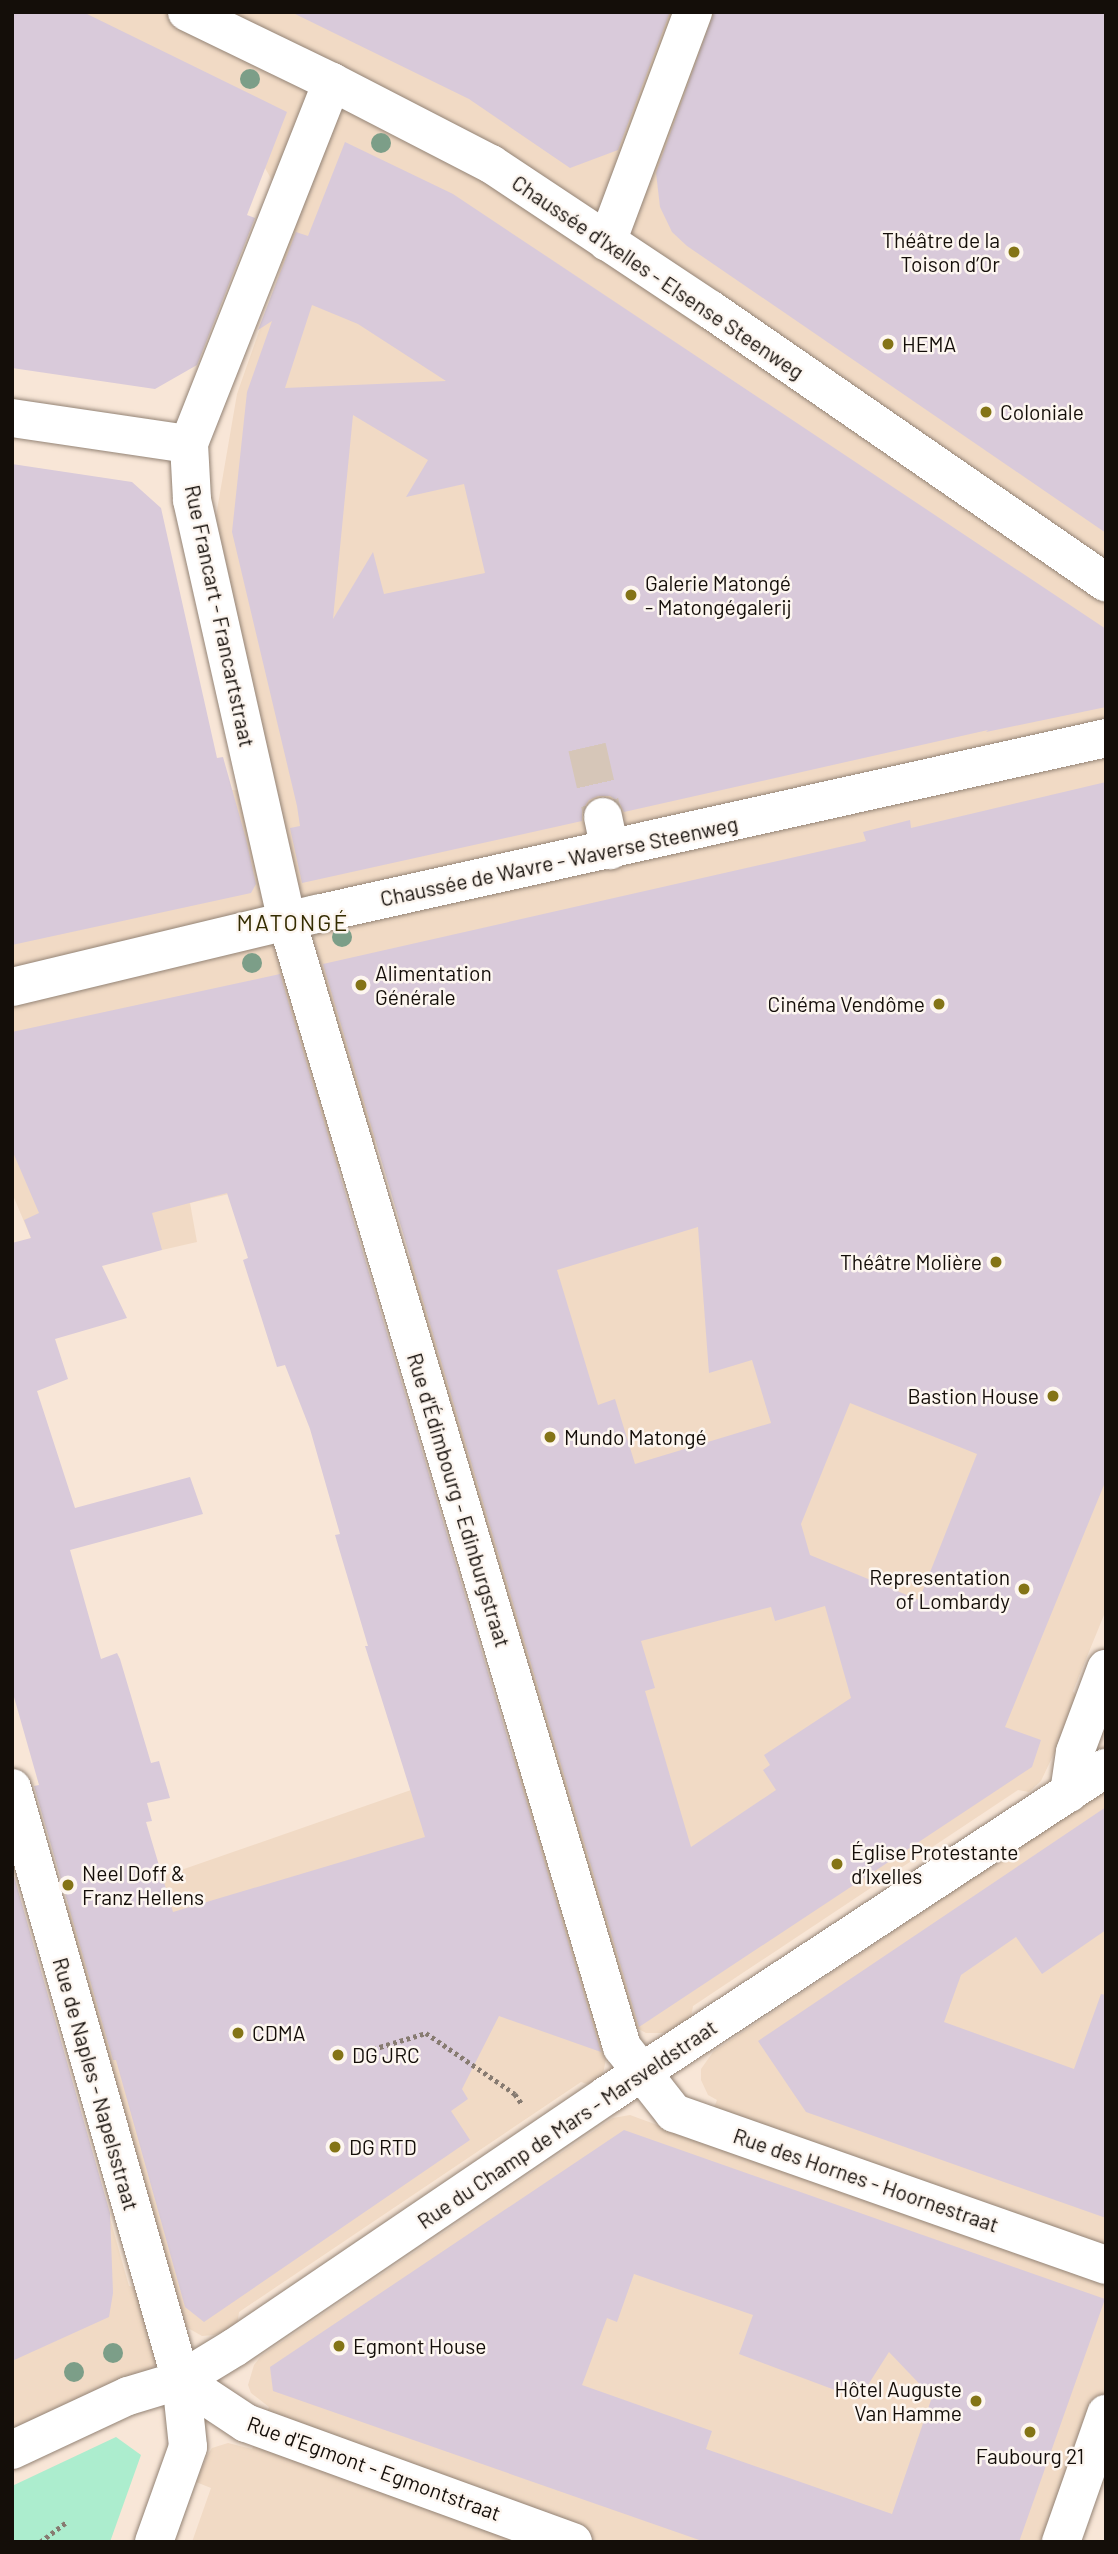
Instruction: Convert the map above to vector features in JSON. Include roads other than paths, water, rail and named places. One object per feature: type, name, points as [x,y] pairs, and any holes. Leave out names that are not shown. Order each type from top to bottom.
[{"type":"street","name":"Chaussée d'Ixelles - Elsense Steenweg","points":[[187,12],[332,82],[491,164],[1106,582]]},
{"type":"street","points":[[607,242],[692,12]]},
{"type":"street","name":"Rue Francart - Francartstraat","points":[[287,921],[192,500],[189,444],[332,82]]},
{"type":"street","points":[[12,418],[189,444]]},
{"type":"street","name":"Chaussée de Wavre - Waverse Steenweg","points":[[12,987],[287,921],[607,833],[1106,738]]},
{"type":"street","name":"Rue d'Édimbourg - Edinburgstraat","points":[[287,921],[622,2048],[642,2073]]},
{"type":"street","points":[[1069,1793],[1075,1752],[1106,1669]]},
{"type":"street","name":"Rue du Champ de Mars - Marsveldstraat","points":[[12,2451],[128,2396],[181,2380],[235,2347],[642,2073],[1106,1768]]},
{"type":"street","name":"Rue de Naples - Napelsstraat","points":[[12,1788],[181,2380],[188,2447],[154,2542]]},
{"type":"street","name":"Rue des Hornes - Hoornestraat","points":[[642,2073],[674,2113],[1106,2265]]},
{"type":"street","name":"Rue d'Egmont - Egmontstraat","points":[[181,2380],[246,2423],[573,2542]]},
{"type":"street","points":[[1061,2542],[1106,2414]]},
{"type":"tunnel","points":[[587,747],[603,817]]},
{"type":"place","name":"Théâtre de la Toison d’Or","points":[[1014,252]]},
{"type":"place","name":"HEMA","points":[[888,344]]},
{"type":"place","name":"Coloniale","points":[[986,412]]},
{"type":"place","name":"Galerie Matongé - Matongégalerij","points":[[631,595]]},
{"type":"place","name":"Alimentation Générale","points":[[361,985]]},
{"type":"place","name":"Cinéma Vendôme","points":[[939,1004]]},
{"type":"place","name":"Théâtre Molière","points":[[996,1262]]},
{"type":"place","name":"Bastion House","points":[[1053,1396]]},
{"type":"place","name":"Mundo Matongé","points":[[550,1437]]},
{"type":"place","name":"Representation of Lombardy","points":[[1024,1589]]},
{"type":"place","name":"Église Protestante d’Ixelles","points":[[837,1864]]},
{"type":"place","name":"Neel Doff & Franz Hellens","points":[[68,1885]]},
{"type":"place","name":"CDMA","points":[[238,2033]]},
{"type":"place","name":"DG JRC","points":[[338,2055]]},
{"type":"place","name":"DG RTD","points":[[335,2147]]},
{"type":"place","name":"Egmont House","points":[[339,2346]]},
{"type":"place","name":"Hôtel Auguste Van Hamme","points":[[976,2401]]},
{"type":"place","name":"Faubourg 21","points":[[1030,2432]]},
{"type":"district","name":"MATONGÉ","points":[[293,922]]}]
